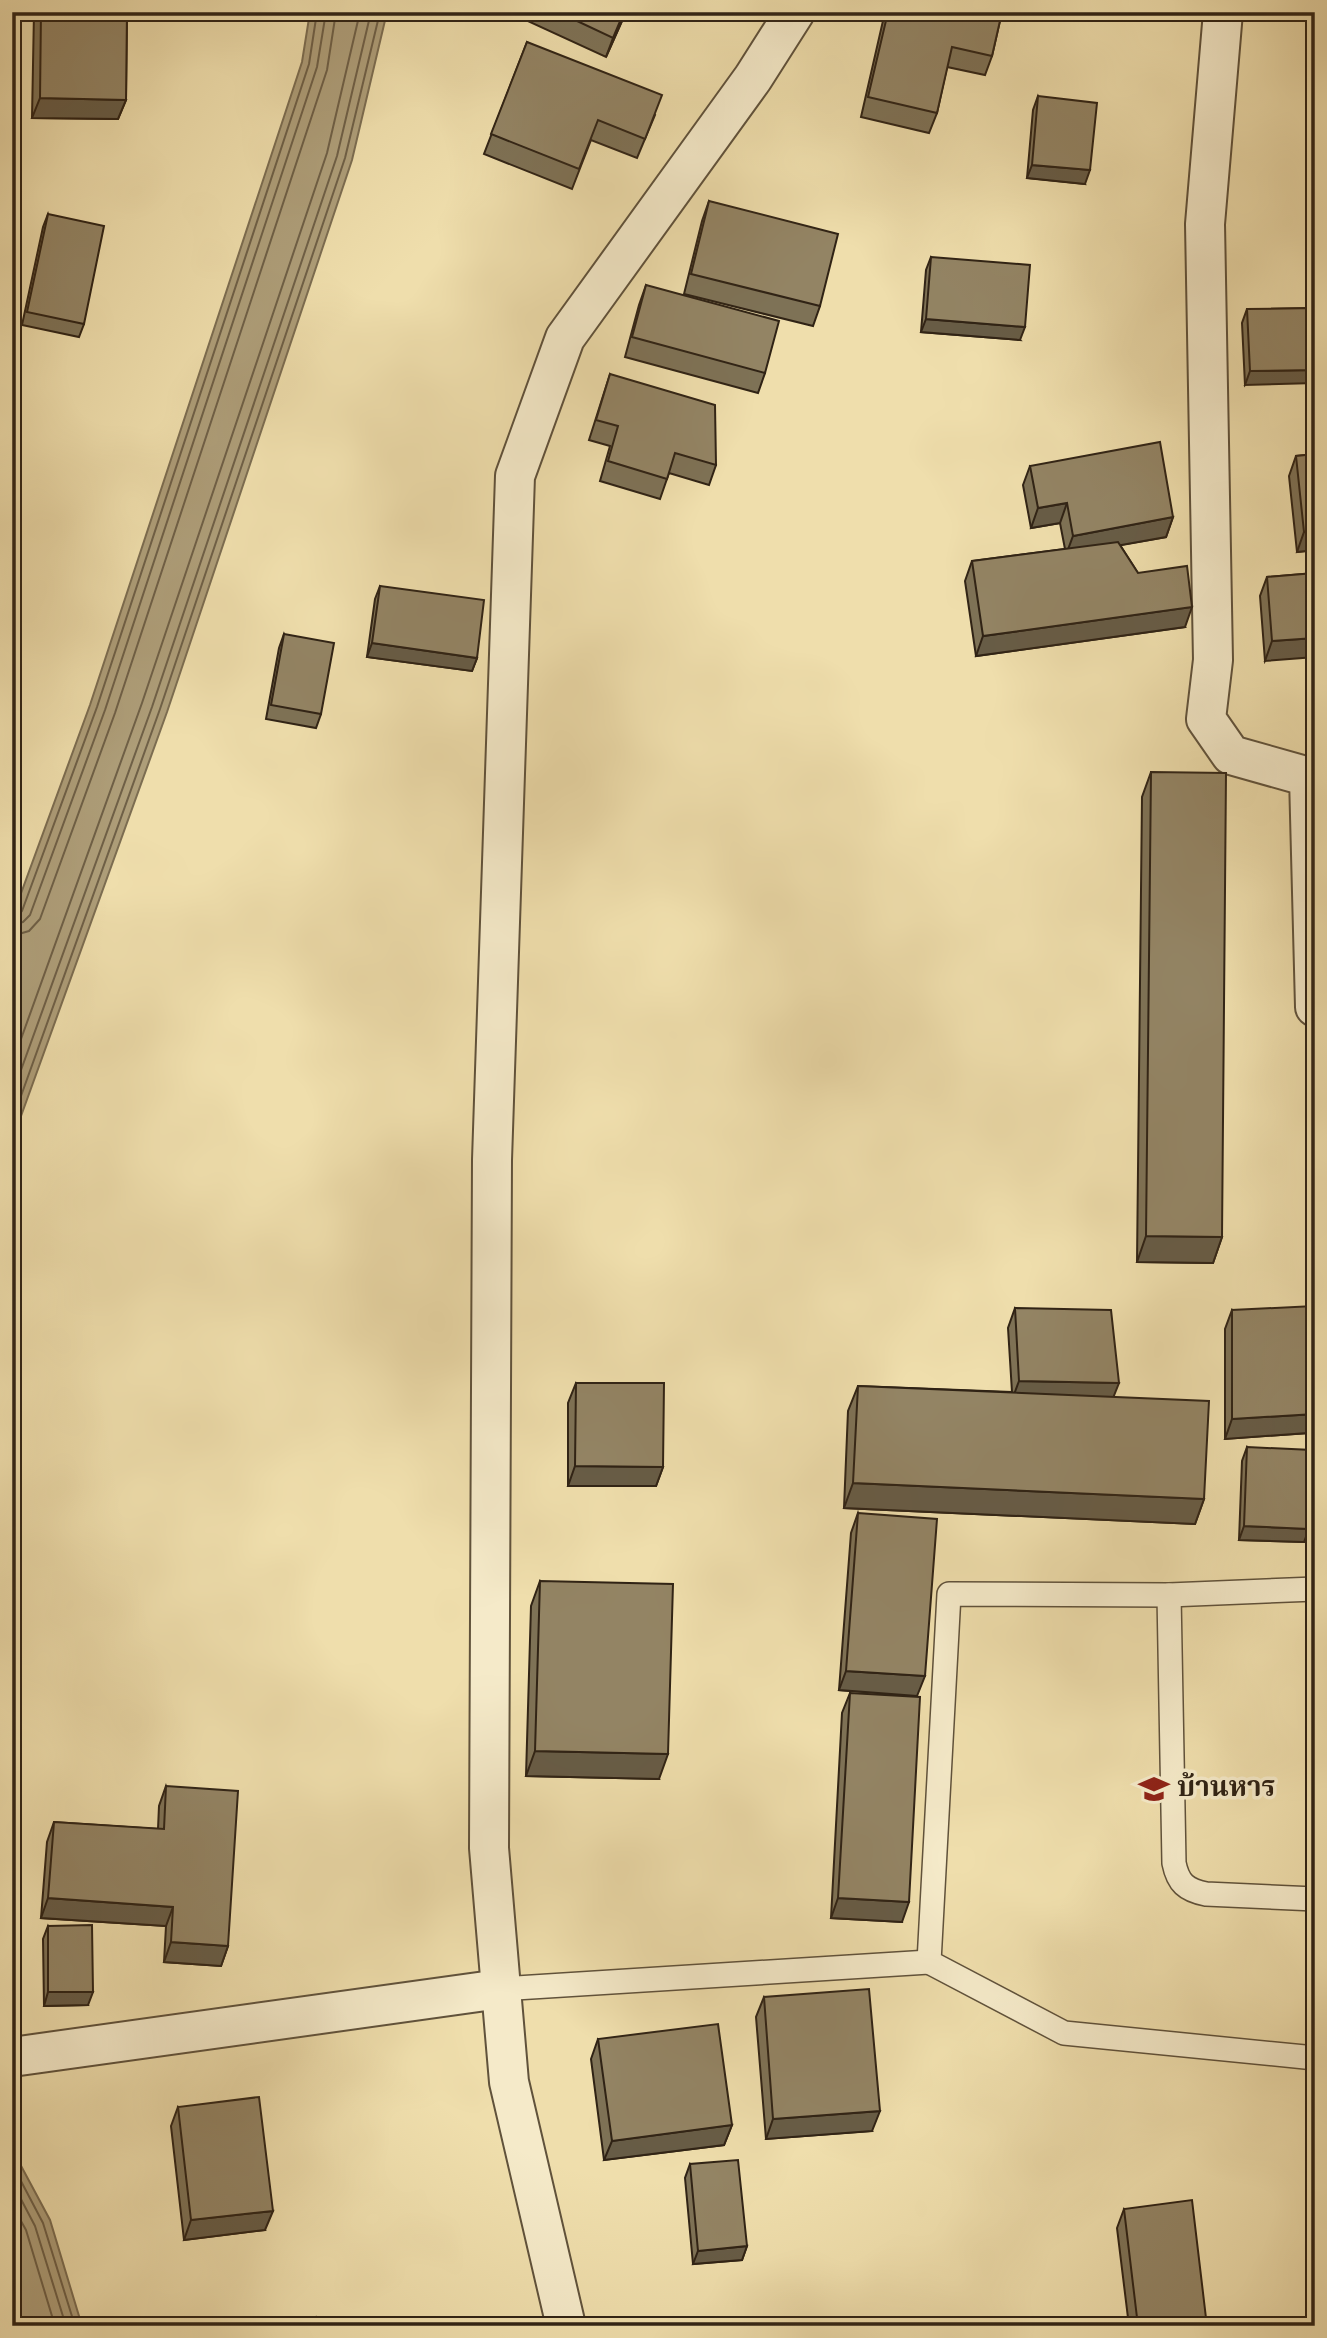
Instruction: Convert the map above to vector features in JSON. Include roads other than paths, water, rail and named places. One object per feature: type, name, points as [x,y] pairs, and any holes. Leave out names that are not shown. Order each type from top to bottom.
[{"type":"street","points":[[566,2326],[509,2082],[489,1848],[492,1160],[515,476],[565,338],[753,78],[796,12]]},
{"type":"street","points":[[1223,12],[1205,224],[1213,660],[1206,719],[1231,755],[1309,777],[1315,1007]]},
{"type":"street","points":[[18,2057],[500,1989]]},
{"type":"lane","points":[[929,1962],[949,1594],[1169,1595],[1315,1589]]},
{"type":"lane","points":[[1169,1595],[1176,1876],[1193,1892],[1315,1899]]},
{"type":"lane","points":[[500,1989],[929,1962],[1065,2033],[1315,2058]]},
{"type":"water","points":[[310,12],[387,12],[352,160],[167,712],[12,1141],[12,918],[90,705],[302,62]]},
{"type":"water","points":[[12,2149],[50,2220],[82,2326],[12,2326]]},
{"type":"place","name":"บ้านหาร","points":[[1154,1789]]}]
